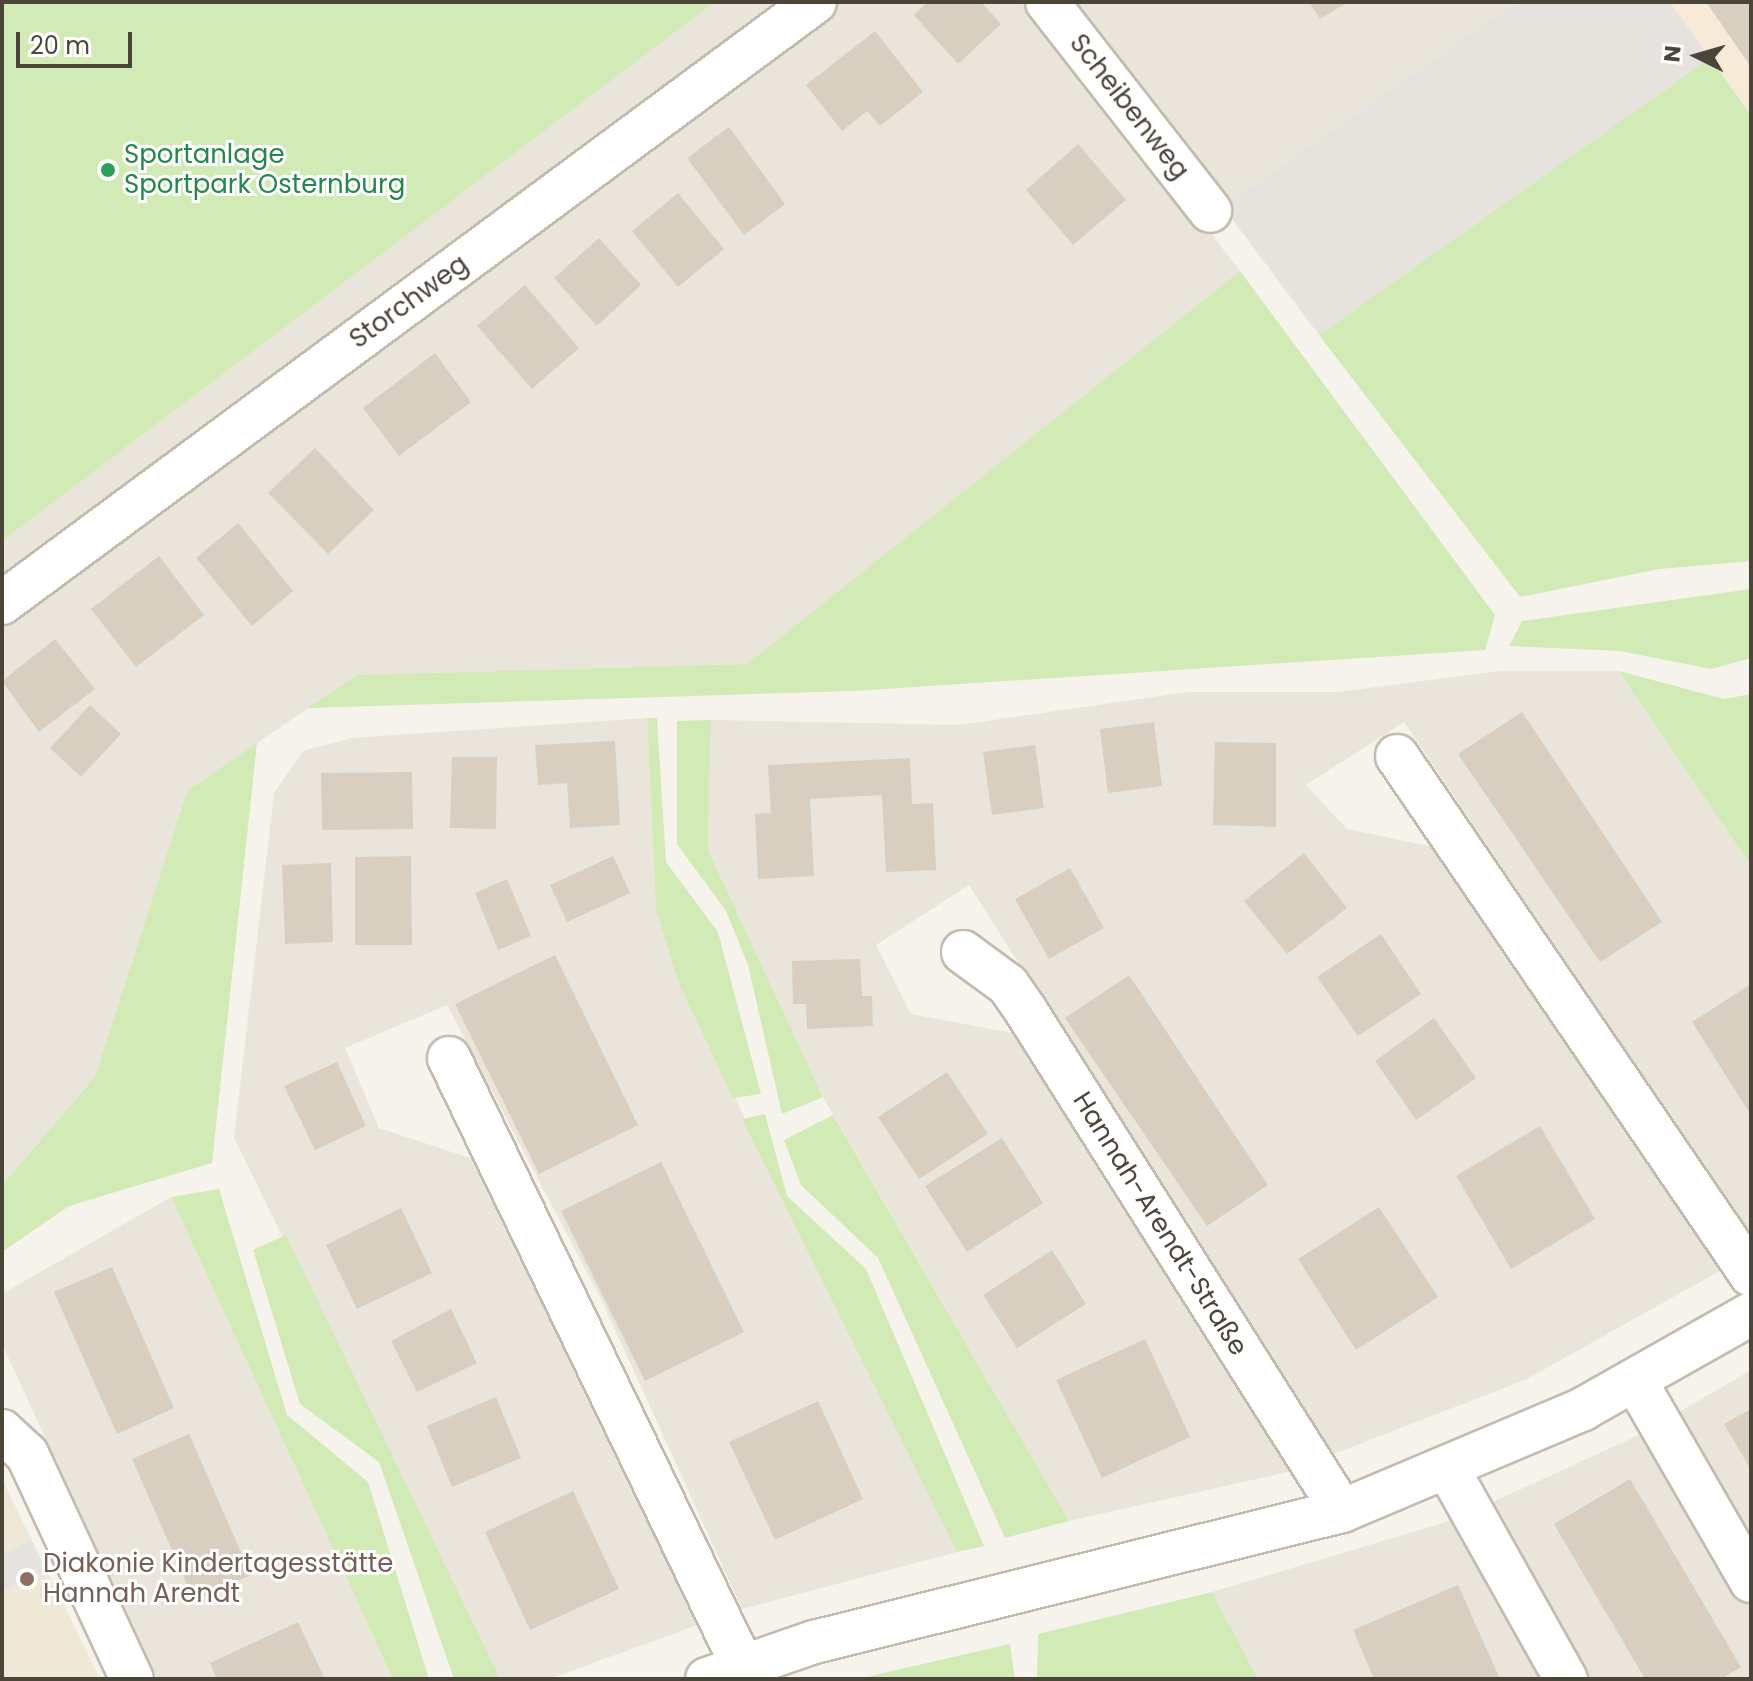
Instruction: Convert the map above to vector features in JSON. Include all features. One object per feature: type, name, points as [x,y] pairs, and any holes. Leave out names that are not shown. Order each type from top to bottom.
[{"type":"street","name":"Storchweg","points":[[2,603],[815,2]]},
{"type":"street","name":"Scheibenweg","points":[[1047,2],[1210,211]]},
{"type":"street","points":[[1397,756],[1751,1275]]},
{"type":"street","name":"Hannah-Arendt-Straße","points":[[963,952],[1008,985],[1026,1011],[1342,1511]]},
{"type":"street","points":[[449,1058],[725,1673],[872,1627],[1342,1511],[1448,1469],[1636,1382],[1751,1314]]},
{"type":"street","points":[[1636,1382],[1751,1581]]},
{"type":"street","points":[[2,1431],[27,1454],[132,1679]]},
{"type":"street","points":[[1448,1469],[1566,1679]]},
{"type":"shaded area","points":[[715,2],[1032,2],[1240,271],[747,664],[357,675],[187,791],[95,1077],[2,1185],[2,541]]},
{"type":"shaded area","points":[[1071,2],[1516,2],[1223,207]]},
{"type":"shaded area","points":[[1516,2],[1670,2],[1710,58],[1319,335],[1223,207]]},
{"type":"shaded area","points":[[1670,2],[1751,2],[1751,115],[1710,58]]},
{"type":"shaded area","points":[[1500,671],[1619,671],[1751,866],[1751,1236],[1404,722],[1306,785],[1347,829],[1443,849],[1725,1268],[1527,1379],[1331,1455],[969,885],[876,945],[911,1014],[1018,1034],[1296,1470],[1069,1521],[823,1097],[708,850],[711,720],[959,725],[1188,692],[1338,692]]},
{"type":"shaded area","points":[[647,718],[656,910],[678,981],[957,1552],[742,1609],[602,1301],[447,1005],[345,1048],[379,1128],[482,1162],[706,1622],[549,1679],[500,1679],[234,1138],[274,793],[303,751],[352,738]]},
{"type":"shaded area","points":[[171,1197],[393,1679],[157,1679],[2,1344],[2,1294]]},
{"type":"shaded area","points":[[1751,1370],[1751,1679],[1258,1679],[1212,1592],[1456,1519],[1643,1433]]},
{"type":"shaded area","name":"Diakonie Kindertagesstätte Hannah Arendt","points":[[2,1479],[100,1679],[2,1679]]},
{"type":"shaded area","points":[[31,1540],[45,1571],[2,1591],[2,1554]]},
{"type":"green space","points":[[2,2],[715,2],[2,541]]},
{"type":"green space","points":[[1710,58],[1751,115],[1751,561],[1659,569],[1520,597],[1319,335]]},
{"type":"green space","points":[[1240,271],[1495,615],[1485,650],[852,691],[308,708],[357,675],[747,664]]},
{"type":"green space","points":[[1751,589],[1751,658],[1711,669],[1620,651],[1509,646],[1522,621]]},
{"type":"green space","points":[[1619,671],[1724,699],[1751,694],[1751,866]]},
{"type":"green space","points":[[647,718],[657,718],[666,862],[718,932],[761,1094],[733,1098],[678,981],[656,910]]},
{"type":"green space","points":[[711,720],[708,850],[823,1097],[782,1114],[748,965],[726,911],[677,844],[677,721]]},
{"type":"green space","points":[[257,743],[212,1163],[69,1206],[2,1252],[2,1185],[95,1077],[187,791]]},
{"type":"green space","points":[[765,1114],[787,1196],[866,1269],[984,1546],[957,1552],[742,1119]]},
{"type":"green space","points":[[833,1115],[1069,1521],[1005,1538],[878,1258],[801,1185],[784,1140]]},
{"type":"green space","points":[[219,1189],[287,1415],[368,1482],[429,1679],[393,1679],[171,1197]]},
{"type":"green space","points":[[286,1235],[500,1679],[454,1679],[379,1462],[300,1404],[253,1250]]},
{"type":"green space","points":[[1212,1592],[1258,1679],[1037,1679],[1038,1634]]},
{"type":"green space","points":[[1010,1644],[1015,1679],[861,1679],[879,1674]]},
{"type":"building","points":[[928,2],[981,2],[1001,24],[958,64],[914,15]]},
{"type":"building","points":[[1309,2],[1348,2],[1320,19]]},
{"type":"building","points":[[1706,2],[1751,2],[1751,67]]},
{"type":"building","points":[[875,31],[923,92],[880,126],[867,111],[842,131],[806,85]]},
{"type":"building","points":[[729,127],[785,204],[744,235],[687,158]]},
{"type":"building","points":[[1078,144],[1126,200],[1073,245],[1026,190]]},
{"type":"building","points":[[678,193],[724,249],[678,287],[632,231]]},
{"type":"building","points":[[599,238],[641,285],[597,326],[554,278]]},
{"type":"building","points":[[525,285],[579,348],[532,389],[477,326]]},
{"type":"building","points":[[435,353],[471,402],[399,456],[363,408]]},
{"type":"building","points":[[315,448],[374,510],[328,554],[268,493]]},
{"type":"building","points":[[238,523],[293,591],[252,626],[196,558]]},
{"type":"building","points":[[159,556],[204,615],[136,667],[91,609]]},
{"type":"building","points":[[55,639],[95,689],[39,732],[2,681]]},
{"type":"building","points":[[90,705],[121,734],[81,777],[50,748]]},
{"type":"building","points":[[1522,712],[1662,922],[1600,962],[1458,754]]},
{"type":"building","points":[[1154,722],[1162,786],[1108,793],[1100,729]]},
{"type":"building","points":[[615,741],[620,825],[570,828],[567,783],[538,785],[535,745]]},
{"type":"building","points":[[1215,742],[1276,743],[1276,827],[1213,825]]},
{"type":"building","points":[[1035,745],[1044,808],[992,815],[983,752]]},
{"type":"building","points":[[452,757],[497,757],[496,829],[450,828]]},
{"type":"building","points":[[910,758],[912,804],[933,803],[936,870],[886,872],[882,795],[810,799],[814,876],[758,879],[755,814],[771,813],[768,765]]},
{"type":"building","points":[[412,772],[413,829],[322,830],[321,773]]},
{"type":"building","points":[[1304,853],[1347,908],[1287,954],[1244,901]]},
{"type":"building","points":[[411,856],[412,945],[355,945],[355,857]]},
{"type":"building","points":[[613,856],[630,893],[567,922],[550,885]]},
{"type":"building","points":[[331,863],[333,942],[285,944],[282,865]]},
{"type":"building","points":[[1070,868],[1104,928],[1049,959],[1015,899]]},
{"type":"building","points":[[507,879],[531,936],[498,950],[475,893]]},
{"type":"building","points":[[1381,934],[1421,994],[1358,1036],[1317,977]]},
{"type":"building","points":[[555,955],[638,1125],[539,1174],[455,1004]]},
{"type":"building","points":[[860,959],[862,996],[872,996],[873,1026],[807,1029],[806,1004],[793,1004],[792,961]]},
{"type":"building","points":[[1129,975],[1268,1185],[1207,1226],[1065,1018]]},
{"type":"building","points":[[1751,984],[1751,1115],[1692,1022]]},
{"type":"building","points":[[1434,1018],[1476,1078],[1416,1120],[1375,1061]]},
{"type":"building","points":[[337,1062],[366,1126],[315,1150],[284,1086]]},
{"type":"building","points":[[947,1072],[988,1134],[919,1179],[878,1117]]},
{"type":"building","points":[[1540,1126],[1595,1219],[1511,1269],[1456,1176]]},
{"type":"building","points":[[1002,1138],[1043,1203],[967,1252],[925,1186]]},
{"type":"building","points":[[661,1162],[744,1332],[645,1381],[561,1211]]},
{"type":"building","points":[[1379,1207],[1438,1297],[1356,1350],[1298,1259]]},
{"type":"building","points":[[401,1208],[432,1273],[357,1309],[326,1245]]},
{"type":"building","points":[[1052,1250],[1086,1304],[1017,1348],[983,1295]]},
{"type":"building","points":[[112,1267],[174,1408],[117,1434],[54,1292]]},
{"type":"building","points":[[451,1309],[477,1363],[417,1392],[391,1341]]},
{"type":"building","points":[[1145,1339],[1190,1437],[1102,1478],[1056,1380]]},
{"type":"building","points":[[496,1397],[521,1458],[452,1487],[427,1426]]},
{"type":"building","points":[[818,1401],[863,1499],[775,1540],[729,1442]]},
{"type":"building","points":[[1751,1409],[1751,1470],[1724,1424]]},
{"type":"building","points":[[189,1434],[251,1575],[194,1600],[132,1459]]},
{"type":"building","points":[[1630,1479],[1741,1667],[1721,1679],[1645,1679],[1554,1524]]},
{"type":"building","points":[[573,1491],[619,1589],[530,1630],[485,1532]]},
{"type":"building","points":[[1458,1585],[1500,1679],[1374,1679],[1353,1630]]},
{"type":"building","points":[[298,1622],[325,1679],[217,1679],[210,1663]]},
{"type":"place","name":"Sportanlage Sportpark Osternburg","points":[[108,170]]},
{"type":"place","name":"Diakonie Kindertagesstätte Hannah Arendt","points":[[27,1579]]}]
